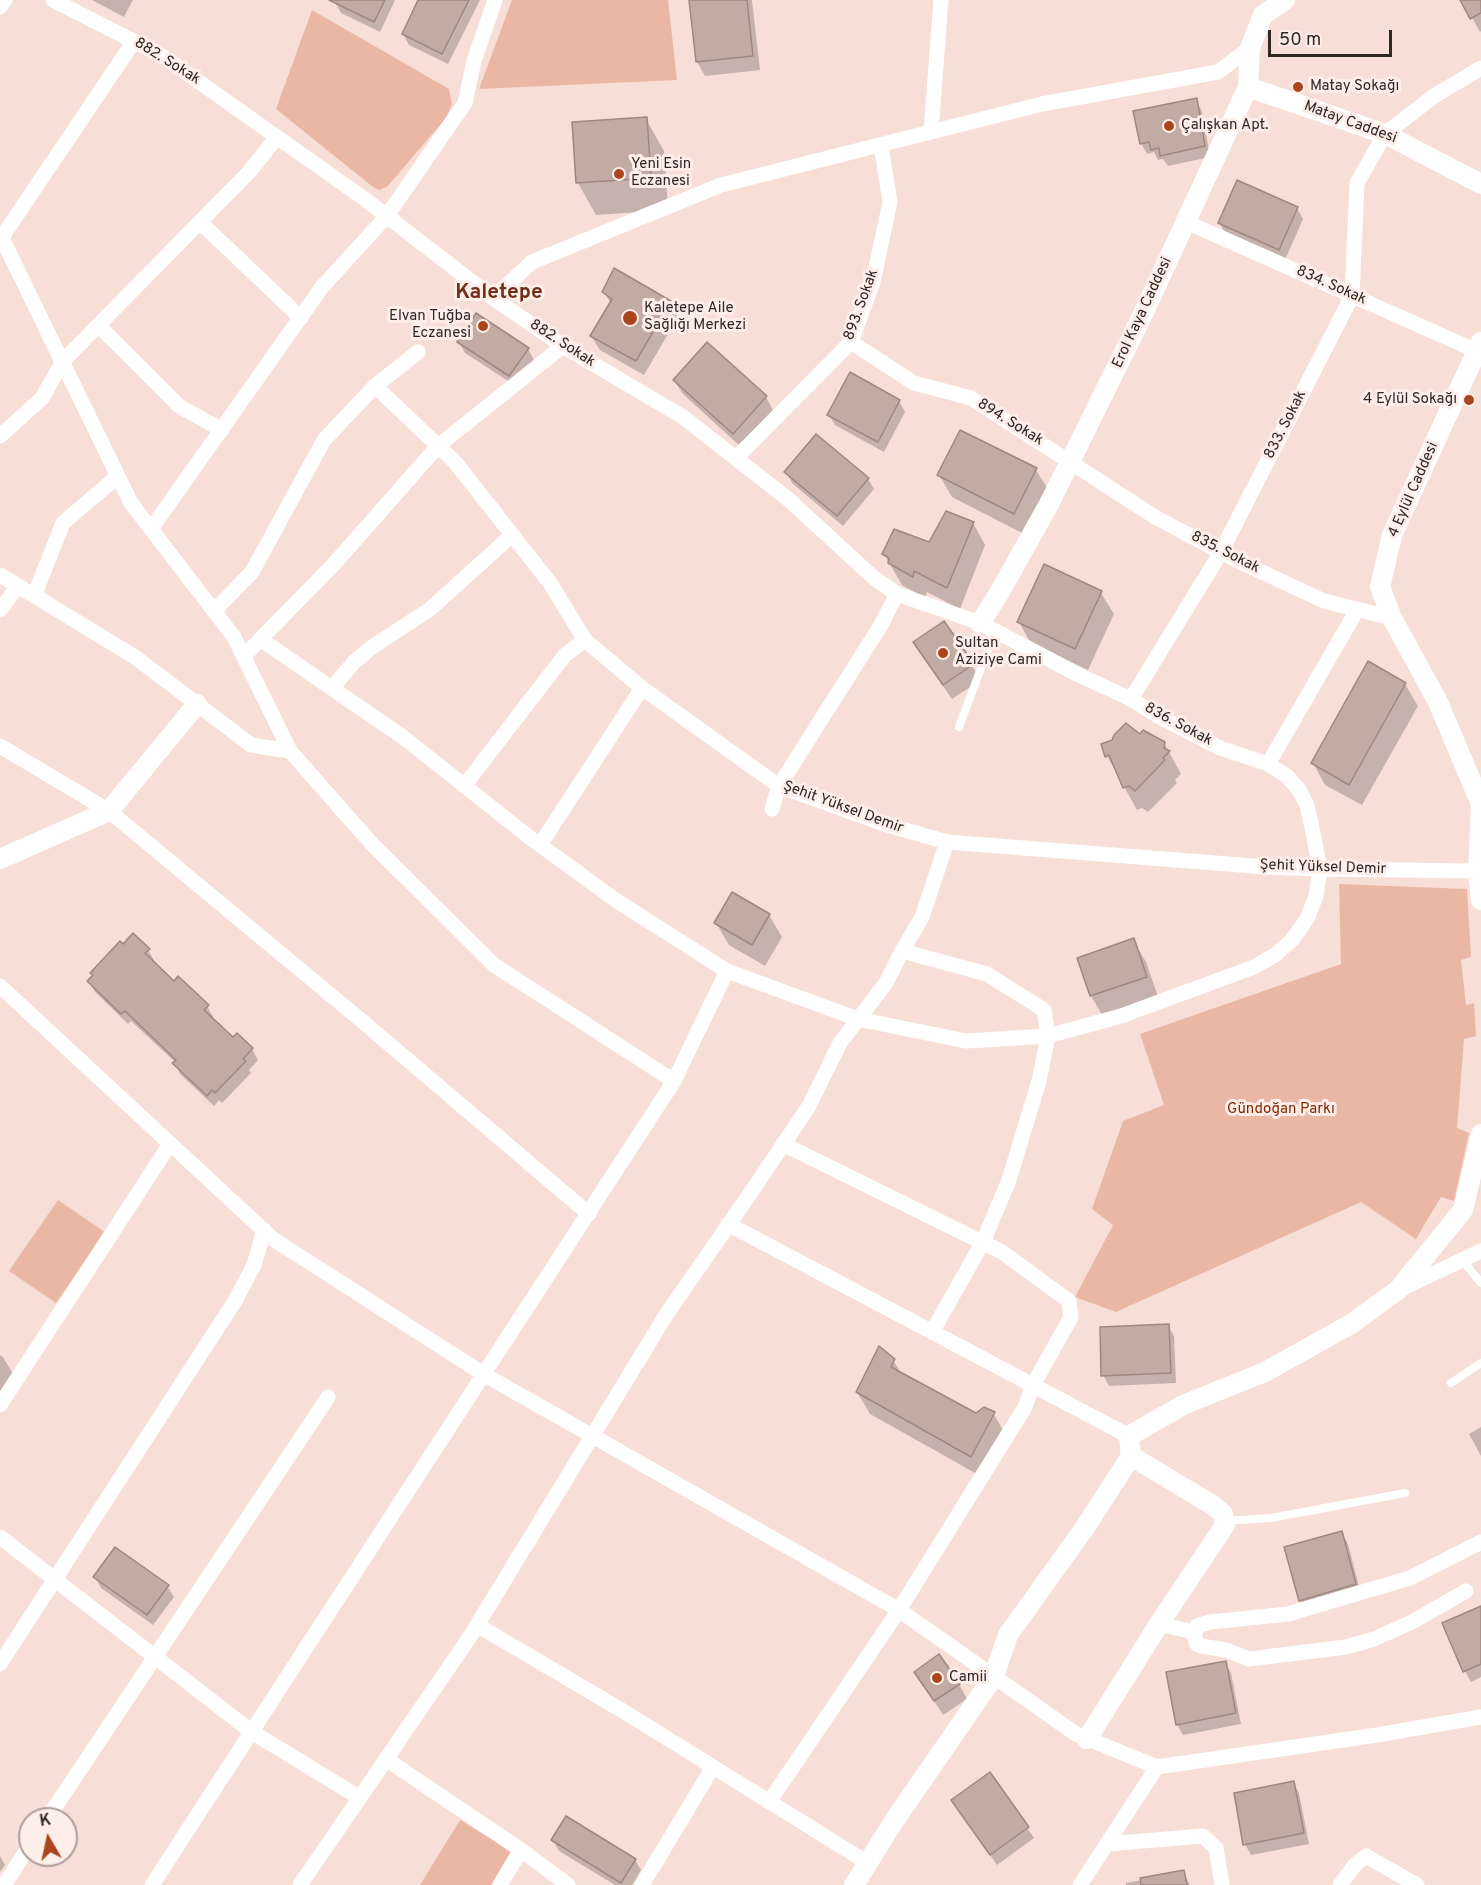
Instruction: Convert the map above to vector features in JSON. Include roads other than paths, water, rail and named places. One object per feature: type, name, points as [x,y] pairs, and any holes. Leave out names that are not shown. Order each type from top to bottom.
[{"type":"street","points":[[0,7],[5,0]]},
{"type":"street","name":"882. Sokak","points":[[53,0],[161,55],[366,200],[493,298],[563,346],[683,417],[788,499],[874,579],[897,594],[987,627]]},
{"type":"street","points":[[151,529],[322,288],[386,217],[465,104],[474,61],[495,0]]},
{"type":"street","points":[[931,132],[941,0]]},
{"type":"street","name":"Erol Kaya Caddesi","points":[[987,627],[999,595],[1071,461],[1248,87],[1250,48],[1263,15],[1285,0]]},
{"type":"street","points":[[134,41],[1,235],[130,503],[234,637],[290,752],[372,844],[494,965],[674,1081]]},
{"type":"street","points":[[493,298],[532,262],[721,185],[1042,105],[1218,72],[1250,48]]},
{"type":"street","points":[[1385,134],[1434,96],[1481,68]]},
{"type":"street","name":"Matay Caddesi","points":[[1248,87],[1385,134],[1481,184]]},
{"type":"street","name":"833. Sokak","points":[[1131,699],[1221,552],[1352,296],[1357,183],[1385,134]]},
{"type":"street","points":[[0,436],[42,398],[63,361],[250,171],[277,137]]},
{"type":"street","name":"893. Sokak","points":[[736,458],[851,342],[873,282],[890,202],[881,145]]},
{"type":"street","points":[[200,222],[301,318]]},
{"type":"street","name":"834. Sokak","points":[[1186,222],[1352,296],[1479,346]]},
{"type":"street","points":[[98,326],[179,406],[222,430]]},
{"type":"street","name":"894. Sokak","points":[[851,342],[914,382],[971,398],[1071,461]]},
{"type":"street","points":[[244,656],[334,564],[438,446],[563,346]]},
{"type":"street","name":"4 Eylül Caddesi","points":[[1479,346],[1392,535],[1380,587],[1392,618],[1438,702],[1481,806]]},
{"type":"street","points":[[214,611],[252,572],[324,440],[375,387],[418,352]]},
{"type":"street","name":"Şehit Yüksel Demir","points":[[375,387],[455,462],[550,583],[585,640],[642,688],[779,786],[884,824],[947,842],[1320,869],[1478,871]]},
{"type":"street","name":"835. Sokak","points":[[1071,461],[1155,517],[1221,552],[1324,601],[1392,618]]},
{"type":"street","points":[[34,596],[63,523],[118,476]]},
{"type":"street","points":[[332,688],[354,662],[372,647],[429,610],[512,535]]},
{"type":"street","points":[[0,575],[135,657],[251,745],[290,752]]},
{"type":"street","points":[[0,610],[18,586]]},
{"type":"street","points":[[772,809],[779,786],[881,625],[897,594]]},
{"type":"street","points":[[1268,764],[1357,610]]},
{"type":"street","name":"836. Sokak","points":[[987,627],[1131,699],[1158,716],[1220,748],[1268,764],[1287,776],[1299,790],[1307,805],[1320,869]]},
{"type":"street","points":[[260,639],[403,738],[540,845],[617,901],[727,971],[858,1019],[966,1041],[1048,1036],[1121,1016],[1254,967],[1275,955],[1292,940],[1307,919],[1316,896],[1320,869]]},
{"type":"street","points":[[464,786],[565,655],[585,640]]},
{"type":"street","points":[[540,845],[642,688]]},
{"type":"street","points":[[0,859],[109,811],[197,704]]},
{"type":"street","points":[[0,746],[109,811],[589,1214]]},
{"type":"street","points":[[1481,806],[1478,871],[1481,900]]},
{"type":"street","points":[[300,1885],[477,1625],[666,1315],[808,1106],[840,1043],[886,983],[922,917],[947,842]]},
{"type":"street","points":[[902,951],[987,974],[1044,1010],[1048,1036],[1039,1081],[1009,1180],[983,1242],[932,1332]]},
{"type":"street","points":[[152,1885],[674,1081],[727,971]]},
{"type":"street","points":[[0,986],[273,1239],[485,1375],[899,1610],[1076,1734],[1157,1767],[1481,1718]]},
{"type":"street","points":[[1398,1290],[1463,1210],[1481,1134]]},
{"type":"street","points":[[0,1405],[170,1144]]},
{"type":"street","points":[[769,1802],[899,1610],[1024,1407],[1033,1385],[1071,1317],[1069,1301],[1002,1252],[783,1144]]},
{"type":"street","points":[[728,1224],[1129,1436]]},
{"type":"street","points":[[0,1664],[235,1301],[254,1265],[264,1230]]},
{"type":"street","points":[[1129,1436],[1183,1405],[1265,1372],[1351,1324],[1398,1290],[1481,1251]]},
{"type":"street","points":[[55,1807],[328,1397]]},
{"type":"street","points":[[854,1885],[894,1821],[994,1676],[1008,1635],[1086,1526],[1131,1456],[1129,1436]]},
{"type":"street","points":[[1088,1739],[1159,1624],[1225,1525],[1223,1514],[1214,1506],[1131,1456]]},
{"type":"street","points":[[0,1538],[252,1732],[360,1798]]},
{"type":"street","points":[[1466,1591],[1404,1626],[1374,1639],[1346,1647],[1249,1659],[1226,1650],[1201,1646],[1194,1640],[1197,1626],[1210,1622],[1288,1614],[1410,1578],[1481,1542]]},
{"type":"street","points":[[1159,1624],[1194,1632]]},
{"type":"street","points":[[477,1625],[623,1711],[868,1863]]},
{"type":"street","points":[[386,1760],[521,1850],[568,1885]]},
{"type":"street","points":[[642,1885],[713,1767]]},
{"type":"street","points":[[1080,1885],[1157,1767]]},
{"type":"street","points":[[1107,1844],[1203,1836],[1216,1848],[1222,1885]]},
{"type":"street","points":[[500,1885],[521,1850]]},
{"type":"street","points":[[1340,1885],[1354,1866],[1366,1856],[1417,1885]]},
{"type":"street","points":[[3,1885],[18,1863]]},
{"type":"lane","points":[[959,727],[987,627]]},
{"type":"lane","points":[[1462,1260],[1481,1283]]},
{"type":"lane","points":[[1451,1383],[1481,1363]]},
{"type":"lane","points":[[1225,1521],[1271,1518],[1406,1493]]},
{"type":"place","name":"Matay Sokağı","points":[[1298,87]]},
{"type":"place","name":"Çalışkan Apt.","points":[[1169,126]]},
{"type":"place","name":"Yeni Esin Eczanesi","points":[[619,174]]},
{"type":"place","name":"Kaletepe Aile Sağlığı Merkezi","points":[[630,318]]},
{"type":"place","name":"Elvan Tuğba Eczanesi","points":[[483,326]]},
{"type":"place","name":"4 Eylül Sokağı","points":[[1469,400]]},
{"type":"place","name":"Sultan Aziziye Cami","points":[[943,653]]},
{"type":"place","name":"Camii","points":[[937,1678]]},
{"type":"district","name":"Kaletepe","points":[[499,294]]},
{"type":"park label","name":"Gündoğan Parkı","points":[[1281,1110]]}]
